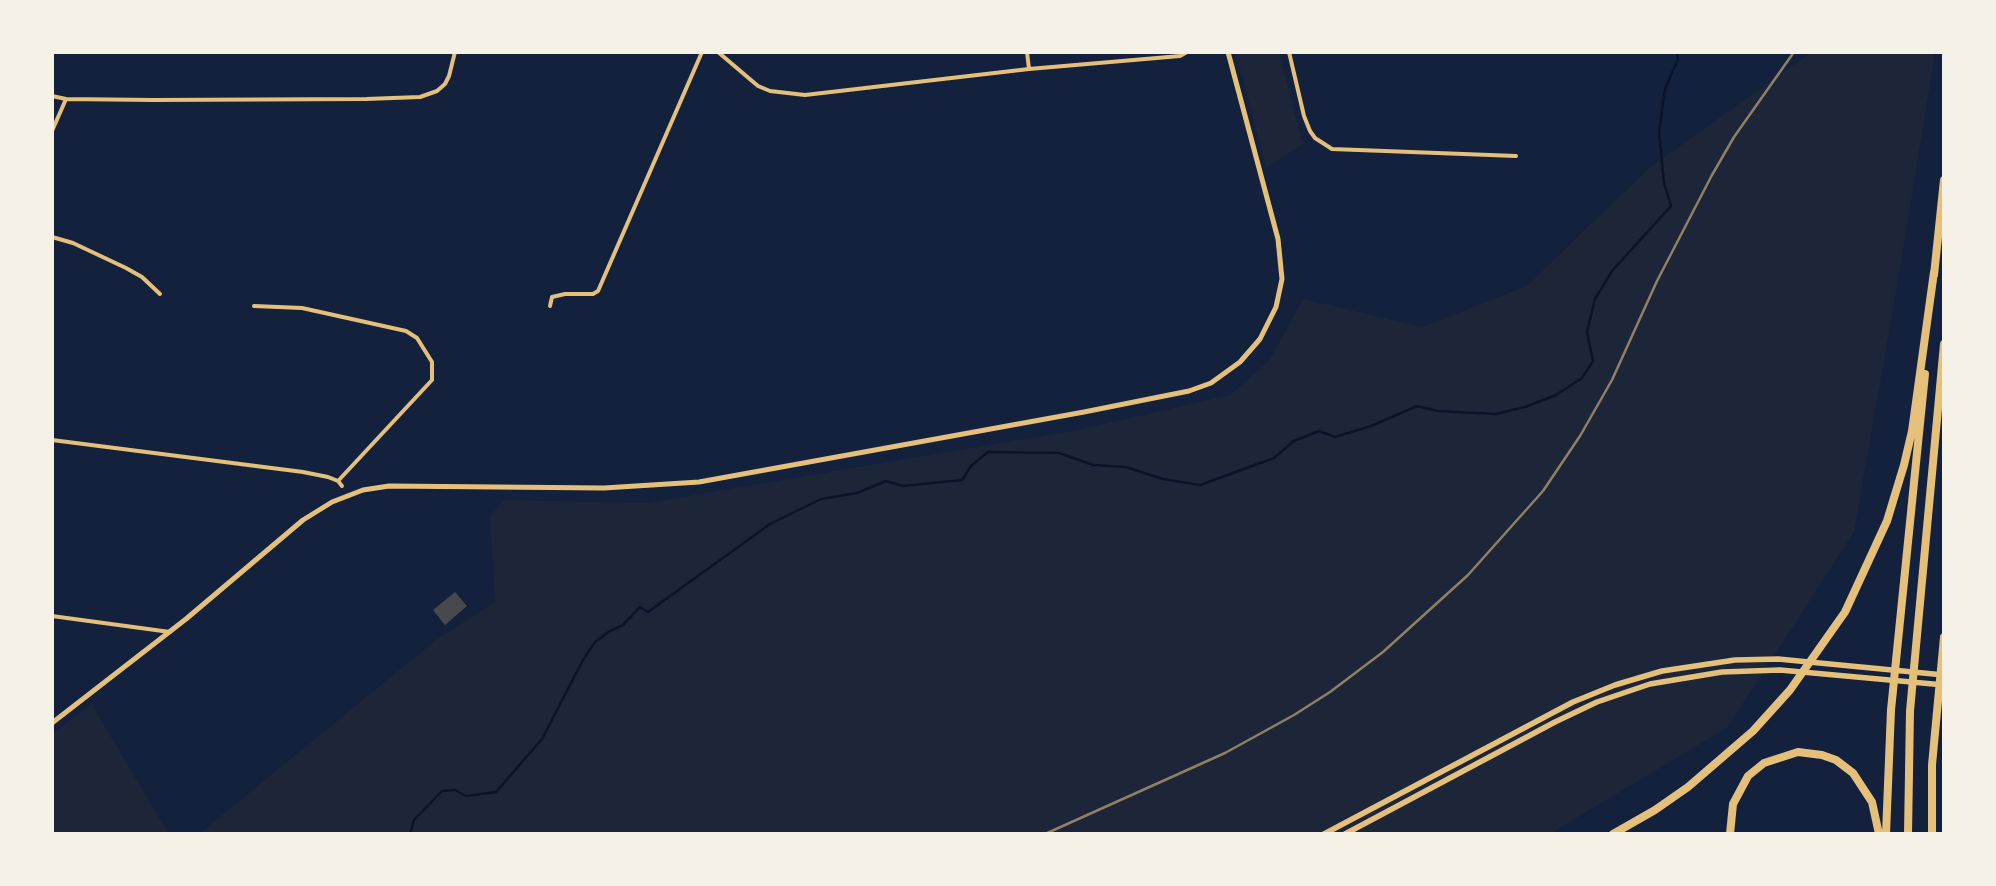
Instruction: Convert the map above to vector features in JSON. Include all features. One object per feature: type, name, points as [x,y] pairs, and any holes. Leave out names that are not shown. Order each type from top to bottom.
[{"type":"highway","points":[[1886,834],[1891,710],[1944,180]]},
{"type":"highway","points":[[1613,834],[1655,810],[1710,770],[1753,731],[1778,704],[1836,628],[1877,546],[1904,465],[1912,431],[1934,272]]},
{"type":"highway","points":[[1908,834],[1910,711],[1944,344]]},
{"type":"highway","points":[[1932,834],[1932,765],[1943,638]]},
{"type":"highway","points":[[1730,834],[1733,804],[1748,776],[1770,760],[1798,752],[1822,754],[1840,763],[1853,773],[1872,802],[1879,834]]},
{"type":"main road","points":[[1324,834],[1573,702],[1615,684],[1662,671],[1735,660],[1778,659],[1944,675]]},
{"type":"main road","points":[[1345,834],[1555,722],[1597,702],[1650,684],[1722,672],[1780,670],[1944,685]]},
{"type":"street","points":[[52,96],[66,99],[366,99],[420,97],[437,91],[444,84],[449,76],[456,52]]},
{"type":"street","points":[[550,306],[552,297],[593,294],[598,291],[702,52]]},
{"type":"street","points":[[718,52],[758,86],[770,91],[795,94],[1029,69],[1180,56],[1188,52]]},
{"type":"street","points":[[1028,52],[1029,69]]},
{"type":"street","points":[[52,723],[170,632],[303,520],[332,502],[363,490],[398,486],[604,488],[684,484],[758,473],[1162,397],[1200,387],[1229,372],[1250,353],[1260,339],[1276,307],[1282,279],[1278,239],[1228,52]]},
{"type":"street","points":[[1289,52],[1304,116],[1315,138],[1332,149],[1342,151],[1516,156]]},
{"type":"street","points":[[52,130],[66,99]]},
{"type":"street","points":[[52,237],[73,243],[126,268],[142,277],[160,294]]},
{"type":"street","points":[[254,306],[302,308],[406,331],[417,338],[432,362],[432,380],[338,481]]},
{"type":"street","points":[[52,440],[303,472],[338,481],[342,486]]},
{"type":"street","points":[[52,616],[170,632]]},
{"type":"shaded area","points":[[1236,53],[1279,53],[1303,144],[1266,168]]},
{"type":"shaded area","points":[[1810,53],[1935,53],[1854,532],[1727,728],[1551,833],[199,834],[436,640],[495,602],[490,516],[504,500],[647,503],[1078,430],[1230,395],[1269,361],[1303,299],[1422,327],[1527,286],[1649,168]]},
{"type":"shaded area","points":[[92,703],[168,833],[53,833],[53,734]]},
{"type":"building","points":[[455,592],[467,606],[445,625],[433,610]]},
{"type":"waterway","points":[[410,834],[414,820],[442,791],[455,790],[466,796],[496,792],[542,739],[583,660],[595,642],[610,631],[623,625],[640,607],[648,612],[770,524],[821,499],[857,493],[886,481],[903,486],[962,480],[971,466],[988,452],[1059,453],[1093,465],[1126,467],[1163,479],[1200,485],[1274,458],[1294,441],[1319,431],[1335,437],[1371,426],[1417,406],[1438,411],[1496,414],[1525,407],[1556,395],[1582,378],[1593,361],[1587,332],[1595,299],[1612,271],[1671,206],[1664,183],[1659,132],[1665,89],[1678,59],[1677,52]]},
{"type":"railway","points":[[1045,834],[1225,753],[1294,715],[1330,692],[1383,652],[1468,575],[1543,491],[1580,436],[1612,380],[1657,281],[1712,175],[1734,137],[1794,52]]}]
